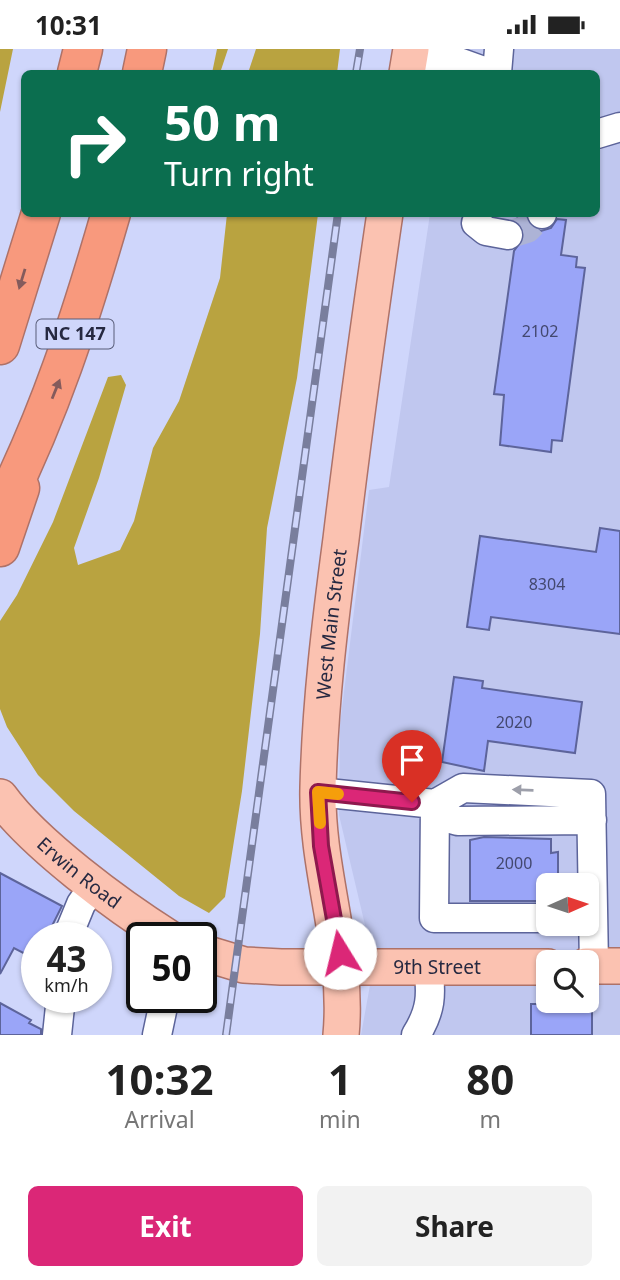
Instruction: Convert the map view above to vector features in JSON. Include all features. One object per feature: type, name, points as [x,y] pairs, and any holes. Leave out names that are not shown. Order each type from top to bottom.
[{"type":"highway","points":[[78,70],[83,49]]},
{"type":"highway","points":[[143,70],[147,49]]},
{"type":"highway","name":"NC 147","points":[[0,345],[40,217]]},
{"type":"highway","name":"NC 147","points":[[0,512],[30,453],[63,371],[110,217]]},
{"type":"highway","points":[[0,547],[30,453]]},
{"type":"main road","name":"West Main Street","points":[[341,1035],[342,967],[321,846],[318,792],[329,632],[384,217]]},
{"type":"main road","name":"Erwin Road","points":[[0,797],[36,835],[95,884],[147,922]]},
{"type":"main road","name":"9th Street","points":[[217,957],[244,965],[536,967]]},
{"type":"street","points":[[497,70],[499,49]]},
{"type":"street","points":[[409,61],[453,60],[481,70]]},
{"type":"street","points":[[600,133],[620,127]]},
{"type":"street","points":[[476,223],[486,231],[508,235]]},
{"type":"street","points":[[318,792],[436,809],[458,821],[592,807],[591,873]]},
{"type":"street","points":[[436,809],[434,918],[536,918]]},
{"type":"street","points":[[74,922],[81,904],[95,884]]},
{"type":"street","points":[[594,936],[600,966]]},
{"type":"street","points":[[416,1035],[428,1015],[432,995],[428,967]]},
{"type":"street","points":[[57,1035],[59,1013]]},
{"type":"street","points":[[158,1035],[162,1013]]},
{"type":"shaded area","points":[[0,49],[13,49],[0,112]]},
{"type":"shaded area","points":[[217,49],[228,49],[221,70],[213,70]]},
{"type":"shaded area","points":[[256,49],[340,49],[337,70],[249,70]]},
{"type":"shaded area","points":[[458,49],[620,49],[620,1035],[361,1035],[374,963],[339,815],[340,724],[369,490],[389,487],[430,217],[600,217],[600,70],[454,70]]},
{"type":"shaded area","points":[[227,217],[318,217],[297,378],[267,528],[260,634],[242,791],[225,897],[209,913],[179,896],[74,811],[38,775],[7,727],[0,709],[0,621],[17,595],[53,522],[108,377],[121,375],[126,385],[99,478],[74,548],[78,565],[120,550],[134,521],[153,448],[179,401],[220,278]]},
{"type":"building","points":[[518,217],[526,217],[533,228],[541,231],[551,228],[557,219],[566,220],[561,255],[577,257],[576,267],[585,268],[562,441],[552,440],[551,452],[500,445],[504,395],[494,394],[514,251],[524,237],[523,229],[517,222]]},
{"type":"building","points":[[600,528],[620,531],[620,634],[491,617],[489,630],[467,627],[480,536],[596,552]]},
{"type":"building","points":[[454,677],[483,681],[482,688],[582,702],[575,753],[488,741],[484,771],[442,762]]},
{"type":"building","points":[[484,837],[551,839],[551,853],[558,852],[558,873],[536,873],[536,901],[470,901],[470,840]]},
{"type":"building","points":[[0,873],[62,906],[54,922],[21,922],[21,952],[14,948],[0,974]]},
{"type":"building","points":[[0,1003],[31,1020],[29,1023],[41,1029],[41,1035],[0,1035]]},
{"type":"building","points":[[531,1004],[536,1004],[536,1013],[592,1013],[592,1035],[531,1035]]},
{"type":"tunnel","points":[[508,235],[527,229],[539,217]]},
{"type":"railway","points":[[356,70],[360,49]]},
{"type":"railway","points":[[226,1035],[337,217]]},
{"type":"slow traffic","points":[[320,823],[318,792],[338,794]]},
{"type":"route","points":[[340,953],[321,846],[318,792],[412,802]]}]
